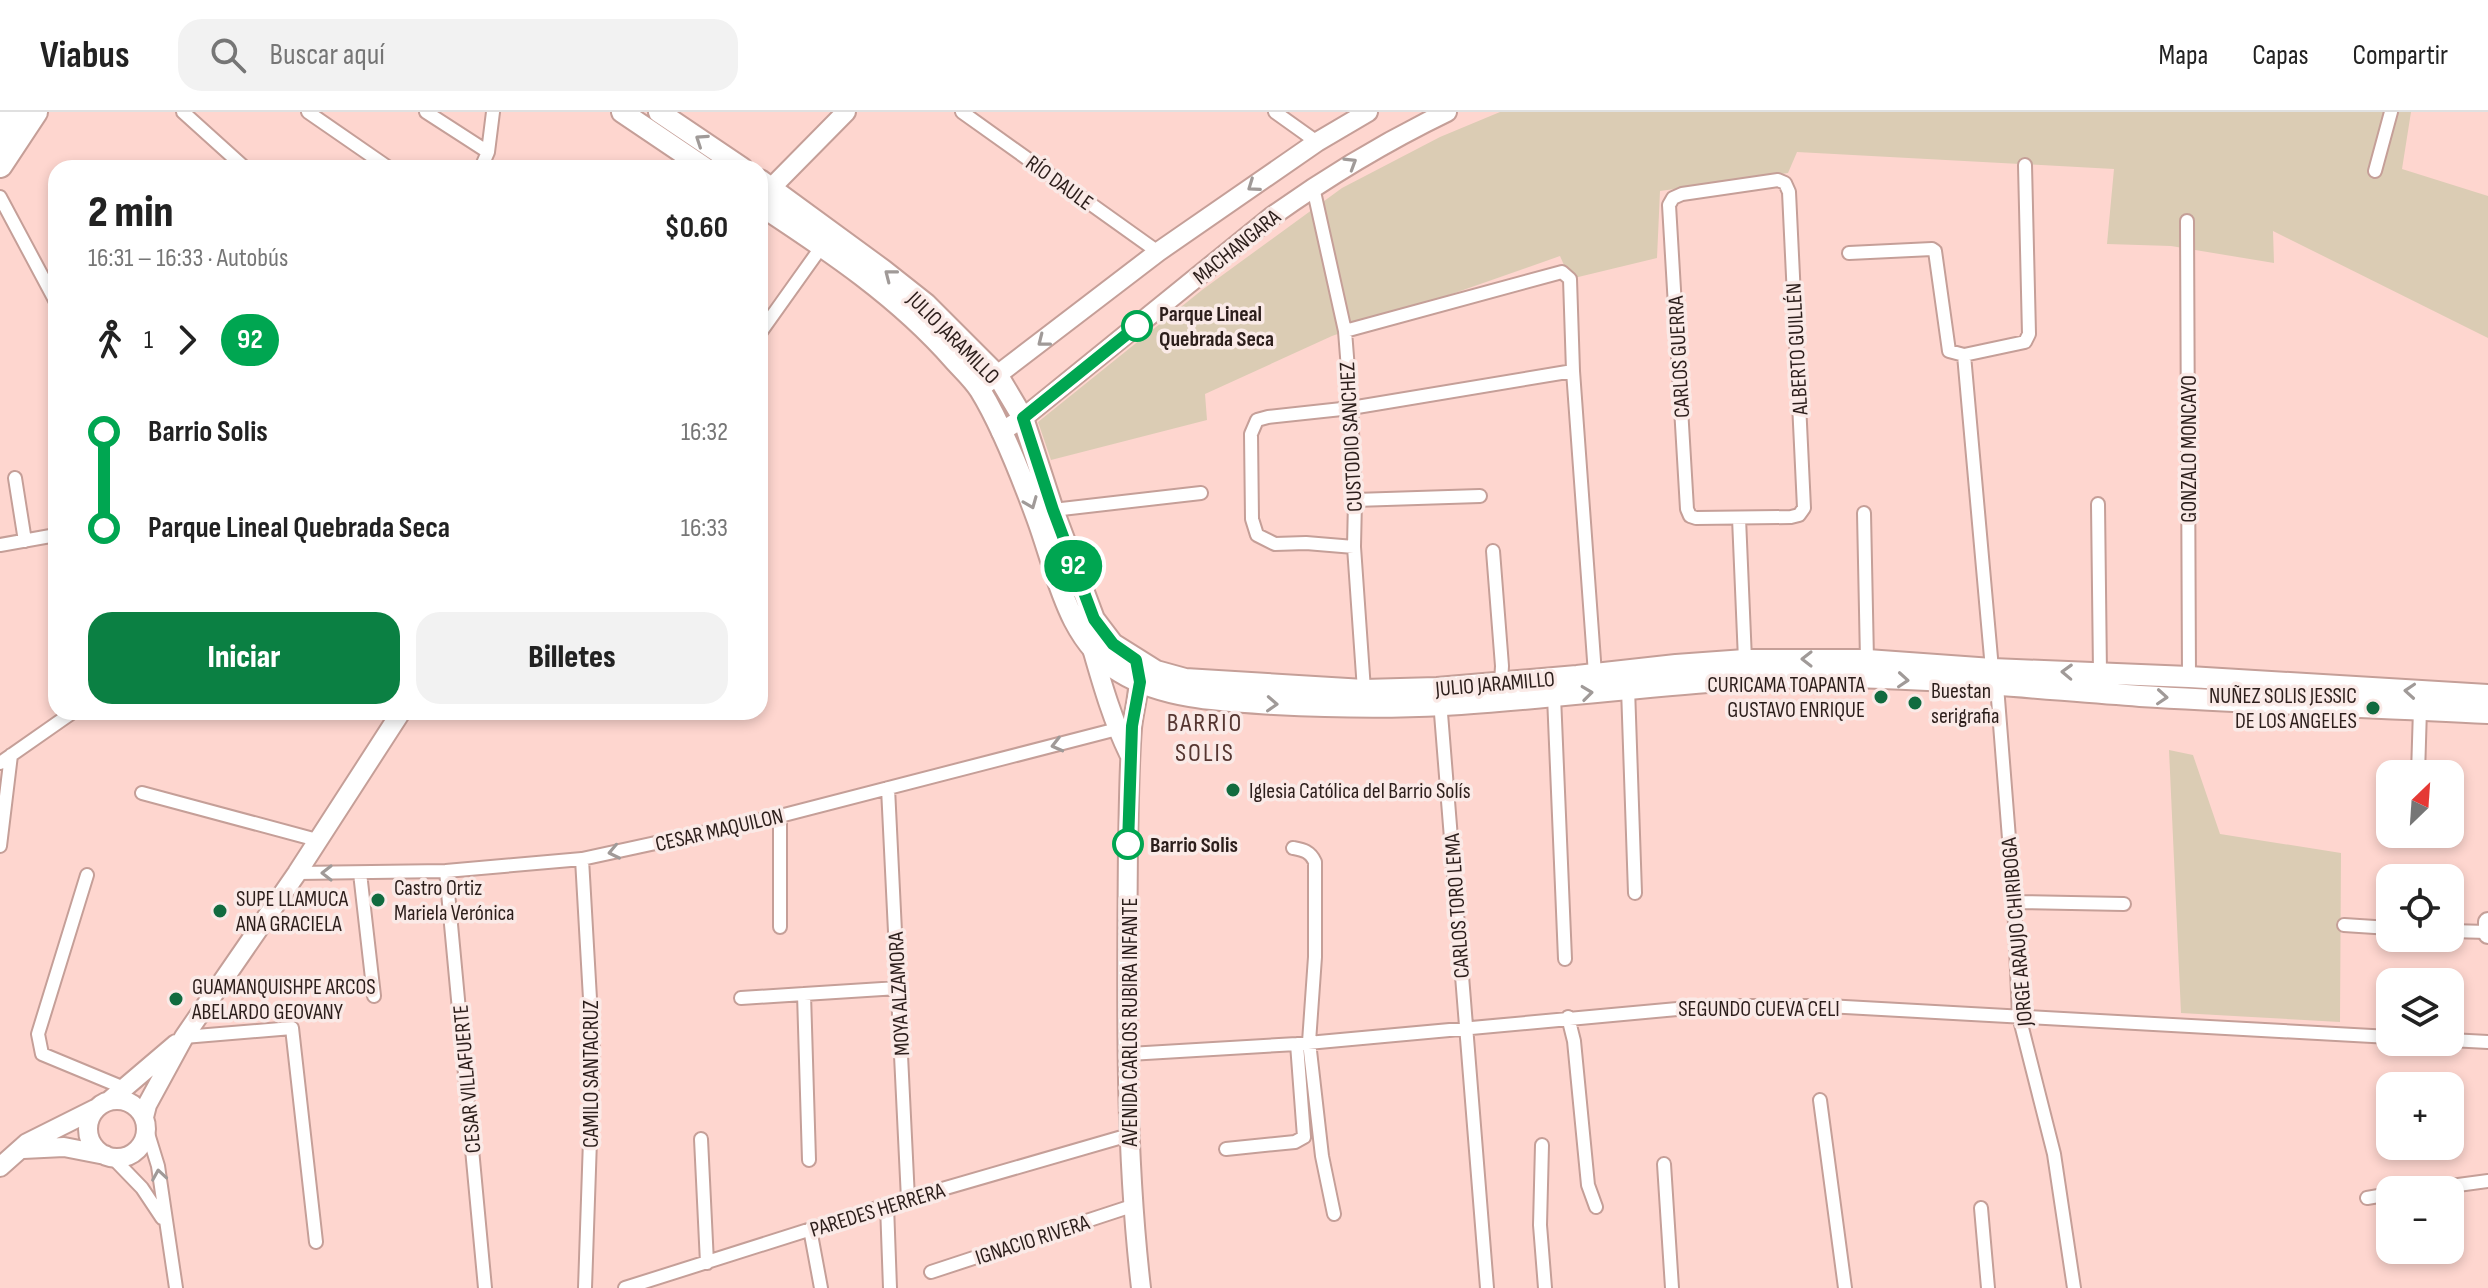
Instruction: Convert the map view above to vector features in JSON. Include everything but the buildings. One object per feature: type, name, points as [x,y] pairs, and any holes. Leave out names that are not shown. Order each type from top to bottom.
[{"type":"highway","points":[[0,132],[14,112]]},
{"type":"highway","points":[[0,150],[25,112]]},
{"type":"highway","points":[[0,165],[35,112]]},
{"type":"main road","points":[[622,112],[693,160]]},
{"type":"main road","points":[[659,112],[730,160]]},
{"type":"main road","name":"JULIO JARAMILLO","points":[[768,197],[883,270],[926,304],[998,376],[1023,418],[1094,619],[1100,645]]},
{"type":"main road","name":"JULIO JARAMILLO","points":[[768,198],[822,246],[925,326],[979,389],[1034,511],[1071,614],[1120,672],[1171,692],[1243,702],[1339,707],[1439,697],[1554,696],[1752,678],[1994,678],[2100,673],[2488,695]]},
{"type":"main road","name":"JULIO JARAMILLO","points":[[1100,645],[1156,671],[1185,679],[1439,697],[1501,683],[1676,665],[1745,660],[1867,660],[1994,678],[2198,699],[2488,713]]},
{"type":"street","points":[[183,112],[236,160]]},
{"type":"street","points":[[308,112],[377,160]]},
{"type":"street","points":[[426,112],[488,152]]},
{"type":"street","points":[[484,160],[493,112]]},
{"type":"street","points":[[768,189],[846,112]]},
{"type":"street","name":"RÍO DAULE","points":[[962,112],[1158,252]]},
{"type":"street","points":[[1275,112],[1317,142]]},
{"type":"street","name":"MACHANGARA","points":[[979,389],[1158,252],[1317,142],[1368,112]]},
{"type":"street","name":"MACHANGARA","points":[[1001,432],[1023,418],[1271,217],[1359,157],[1447,112]]},
{"type":"street","points":[[2375,171],[2391,112]]},
{"type":"street","points":[[1849,253],[1935,251],[1949,351],[1964,355],[2025,342],[2029,334],[2025,165]]},
{"type":"street","name":"ALBERTO GUILLÉN","points":[[1673,198],[1682,194],[1778,180],[1785,183],[1789,192],[1804,508],[1799,515],[1791,517],[1739,518]]},
{"type":"street","name":"CUSTODIO SANCHEZ","points":[[1313,187],[1345,331],[1355,500],[1354,547],[1364,690]]},
{"type":"street","points":[[0,197],[48,287]]},
{"type":"street","name":"CARLOS GUERRA","points":[[1673,198],[1669,205],[1687,509],[1690,516],[1696,518],[1739,518]]},
{"type":"street","name":"GONZALO MONCAYO","points":[[2187,221],[2189,677]]},
{"type":"street","points":[[768,322],[822,246]]},
{"type":"street","points":[[1345,331],[1562,272],[1570,279],[1573,371],[1595,674]]},
{"type":"street","name":"JORGE ARAUJO CHIRIBOGA","points":[[1964,355],[2014,902],[2019,1016],[2054,1154],[2074,1288]]},
{"type":"street","points":[[1354,547],[1271,543],[1257,535],[1252,519],[1251,434],[1257,420],[1351,408],[1573,371]]},
{"type":"street","points":[[15,478],[25,541]]},
{"type":"street","points":[[1053,510],[1201,493]]},
{"type":"street","points":[[1355,500],[1480,496]]},
{"type":"street","points":[[2098,504],[2100,673]]},
{"type":"street","points":[[1864,513],[1867,660]]},
{"type":"street","points":[[1739,518],[1745,660]]},
{"type":"street","points":[[0,545],[48,537]]},
{"type":"street","points":[[1493,551],[1501,683]]},
{"type":"street","name":"AVENIDA CARLOS RUBIRA INFANTE","points":[[1100,645],[1125,727],[1130,756],[1129,1135],[1138,1287]]},
{"type":"street","points":[[1125,727],[1140,682],[1136,660]]},
{"type":"street","points":[[1628,688],[1635,893]]},
{"type":"street","points":[[1554,696],[1565,959]]},
{"type":"street","name":"CARLOS TORO LEMA","points":[[1439,697],[1487,1288]]},
{"type":"street","points":[[2418,760],[2420,709]]},
{"type":"street","points":[[0,846],[6,759],[62,720]]},
{"type":"street","points":[[8,1149],[64,1147],[121,1157],[137,1150],[145,1135],[147,1105],[184,1037],[297,873],[396,720]]},
{"type":"street","name":"CESAR MAQUILON","points":[[297,873],[446,871],[582,859],[780,816],[1125,727]]},
{"type":"street","name":"MOYA ALZAMORA","points":[[888,788],[908,1199]]},
{"type":"street","points":[[142,793],[317,840]]},
{"type":"street","points":[[780,816],[780,927]]},
{"type":"street","points":[[1226,1149],[1295,1142],[1304,1137],[1303,1043],[1315,957],[1315,862],[1306,851],[1293,848]]},
{"type":"street","name":"CAMILO SANTACRUZ","points":[[582,859],[593,1051],[585,1288]]},
{"type":"street","name":"CESAR VILLAFUERTE","points":[[446,871],[485,1288]]},
{"type":"street","points":[[360,873],[374,996]]},
{"type":"street","points":[[87,875],[38,1034],[39,1045],[42,1054],[109,1099],[126,1101],[139,1110],[158,1166],[176,1288]]},
{"type":"street","points":[[2014,902],[2124,904]]},
{"type":"street","points":[[2464,932],[2488,933],[2488,922]]},
{"type":"street","points":[[2344,925],[2376,927]]},
{"type":"street","points":[[741,998],[898,988]]},
{"type":"street","points":[[804,994],[809,1160]]},
{"type":"street","name":"SEGUNDO CUEVA CELI","points":[[1129,1054],[1303,1043],[1710,1006],[1827,1006],[2376,1036]]},
{"type":"street","points":[[1568,1017],[1574,1041],[1588,1185],[1596,1207]]},
{"type":"street","points":[[165,1224],[142,1188],[110,1156],[97,1150],[88,1130],[90,1118],[184,1037],[292,1028],[316,1242]]},
{"type":"street","points":[[2464,1041],[2488,1042]]},
{"type":"street","points":[[1303,1043],[1334,1214]]},
{"type":"street","points":[[0,1167],[8,1149],[109,1099]]},
{"type":"street","points":[[1820,1100],[1845,1288]]},
{"type":"street","name":"PAREDES HERRERA","points":[[625,1288],[887,1205],[1129,1135]]},
{"type":"street","points":[[701,1139],[707,1263]]},
{"type":"street","points":[[1542,1145],[1540,1225],[1545,1288]]},
{"type":"street","points":[[1664,1164],[1672,1288]]},
{"type":"street","points":[[2464,1184],[2488,1181]]},
{"type":"street","points":[[2367,1198],[2376,1196]]},
{"type":"street","points":[[887,1205],[890,1288]]},
{"type":"street","name":"IGNACIO RIVERA","points":[[931,1272],[1132,1206]]},
{"type":"street","points":[[1981,1208],[1988,1288]]},
{"type":"street","points":[[810,1229],[821,1288]]},
{"type":"shaded area","points":[[1500,112],[2411,112],[2402,169],[2488,196],[2488,338],[2273,231],[2274,263],[2171,246],[2107,244],[2114,169],[1797,152],[1788,173],[1660,191],[1657,258],[1570,279],[1560,256],[1332,336],[1205,394],[1207,420],[1051,460],[1038,422],[1202,290],[1342,188],[1440,137]]},
{"type":"shaded area","points":[[2169,750],[2193,755],[2220,834],[2341,853],[2340,1022],[2181,1013]]},
{"type":"bus line","name":"92","points":[[1128,844],[1132,726],[1140,682],[1136,660],[1106,637],[1086,603],[1023,418],[1137,326]]},
{"type":"place","name":"Parque Lineal Quebrada Seca","points":[[1137,326]]},
{"type":"place","name":"CURICAMA TOAPANTA GUSTAVO ENRIQUE","points":[[1881,697]]},
{"type":"place","name":"Buestan serigrafia","points":[[1915,703]]},
{"type":"place","name":"NUÑEZ SOLIS JESSIC DE LOS ANGELES","points":[[2373,708]]},
{"type":"place","name":"Iglesia Católica del Barrio Solís","points":[[1233,790]]},
{"type":"place","name":"Barrio Solis","points":[[1128,844]]},
{"type":"place","name":"Castro Ortiz Mariela Verónica","points":[[378,900]]},
{"type":"place","name":"SUPE LLAMUCA ANA GRACIELA","points":[[220,911]]},
{"type":"place","name":"GUAMANQUISHPE ARCOS ABELARDO GEOVANY","points":[[176,999]]},
{"type":"district","name":"BARRIO SOLIS","points":[[1205,737]]}]
